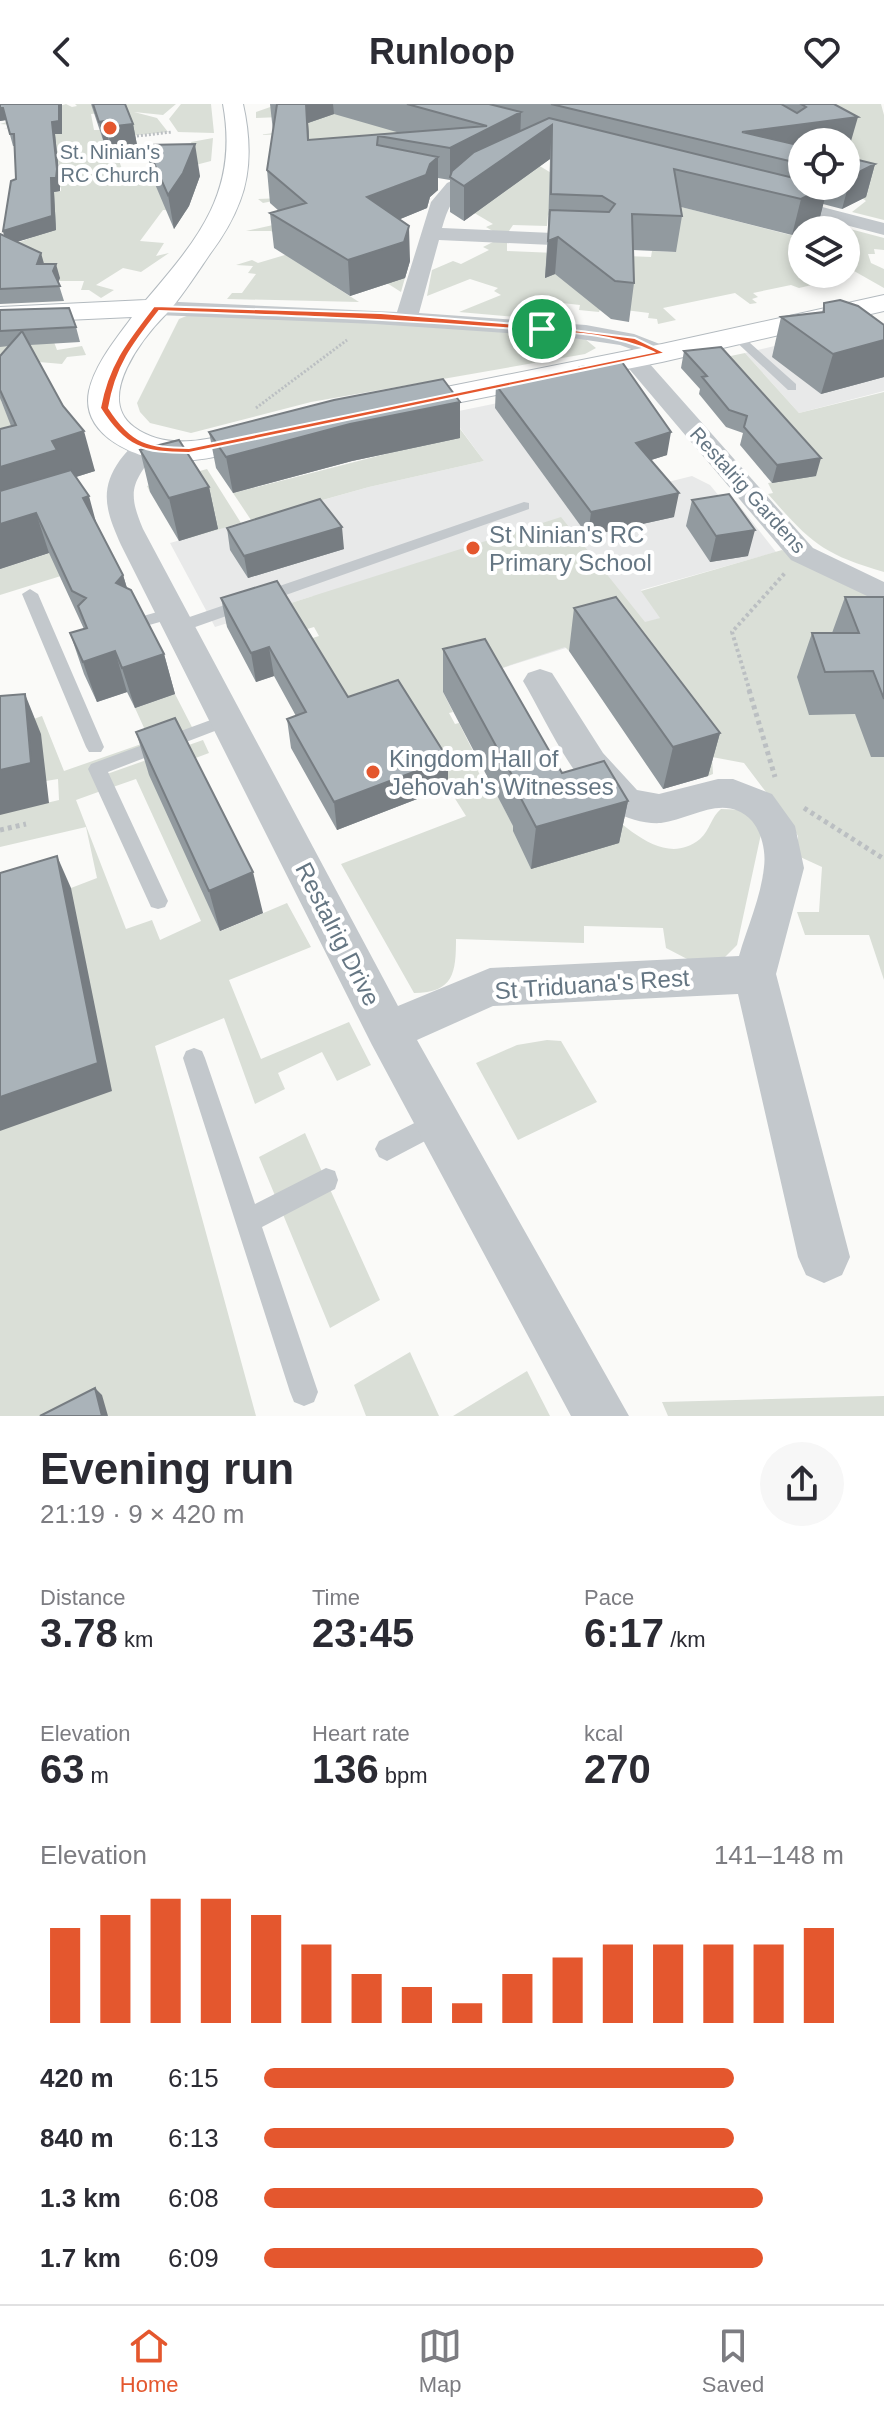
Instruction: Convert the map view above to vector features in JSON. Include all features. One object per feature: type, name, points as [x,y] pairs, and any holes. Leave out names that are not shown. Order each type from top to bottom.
[{"type":"street","points":[[233,104],[236,146],[229,200],[216,225],[123,353],[103,397],[111,423],[145,448],[189,450],[293,428]]},
{"type":"street","points":[[407,317],[447,186],[507,160]]},
{"type":"street","points":[[760,197],[884,229]]},
{"type":"street","points":[[431,234],[598,241]]},
{"type":"street","points":[[362,412],[662,353],[884,303]]},
{"type":"street","points":[[0,315],[157,308],[407,317],[628,339],[662,353]]},
{"type":"street","name":"Restalrig Gardens","points":[[633,359],[802,554],[884,594]]},
{"type":"street","name":"Restalrig Drive","points":[[145,448],[107,489],[116,500],[162,621],[227,720],[388,1031],[601,1416]]},
{"type":"street","points":[[540,681],[608,784],[623,800],[642,808],[661,810],[718,793],[735,794],[764,808],[774,820],[785,850],[784,868],[755,974],[824,1257]]},
{"type":"street","name":"St Triduana's Rest","points":[[388,1031],[490,987],[755,974]]},
{"type":"lane","points":[[736,336],[792,387]]},
{"type":"lane","points":[[162,621],[524,506]]},
{"type":"lane","points":[[30,594],[60,648],[95,747]]},
{"type":"lane","points":[[158,901],[97,769],[227,720]]},
{"type":"lane","points":[[194,1058],[304,1392]]},
{"type":"lane","points":[[387,1149],[438,1122]]},
{"type":"lane","points":[[249,1221],[326,1180]]},
{"type":"path","points":[[129,137],[172,132]]},
{"type":"path","points":[[251,438],[242,419],[341,344]]},
{"type":"path","points":[[779,793],[732,632],[802,554]]},
{"type":"path","points":[[792,801],[884,859]]},
{"type":"path","points":[[0,830],[26,824]]},
{"type":"shaded area","points":[[66,104],[72,107],[77,106],[75,104],[176,104],[163,115],[134,112],[157,118],[168,132],[128,136],[124,111],[91,114],[94,130],[100,130],[104,142],[109,142],[112,148],[129,146],[109,152],[111,156],[117,155],[122,169],[146,169],[147,166],[152,177],[196,155],[191,142],[213,138],[211,161],[180,169],[188,208],[186,211],[163,210],[140,241],[164,243],[156,256],[169,253],[141,272],[123,268],[96,285],[114,290],[101,298],[89,290],[81,290],[84,281],[58,281],[0,253],[4,248],[33,237],[52,192],[61,191],[61,188],[46,170],[60,168],[44,119],[4,129],[13,125],[0,124]]},
{"type":"shaded area","points":[[181,104],[211,104],[214,133],[178,132],[169,119]]},
{"type":"shaded area","points":[[824,104],[881,104],[884,115],[884,220],[852,212],[866,201],[860,196],[860,128],[837,128]]},
{"type":"shaded area","points":[[276,105],[385,116],[452,161],[371,219],[408,267],[401,292],[371,273],[334,286],[359,302],[227,299],[232,293],[242,293],[256,274],[248,273],[253,266],[236,265],[252,260],[258,263],[295,252],[294,246],[271,231],[246,231],[300,219],[278,200],[263,203],[258,199],[282,198],[301,133],[258,135],[282,132],[281,117],[256,118],[256,112]]},
{"type":"shaded area","points":[[538,165],[553,174],[788,234],[788,286],[753,293],[758,297],[752,299],[757,303],[750,304],[735,293],[663,308],[676,320],[658,324],[657,319],[648,318],[649,313],[601,307],[599,312],[579,310],[580,305],[535,300],[532,305],[523,304],[517,317],[459,312],[501,295],[494,291],[498,288],[470,279],[427,296],[432,270],[453,261],[461,264],[489,250],[483,247],[495,241],[507,242],[507,251],[651,257],[652,251],[676,252],[624,218],[548,215],[547,226],[513,225],[507,234],[496,233],[486,227],[493,224],[471,211]]},
{"type":"shaded area","points":[[860,232],[884,238],[884,250],[874,249],[875,254],[868,254],[871,263],[884,269],[884,288],[860,274]]},
{"type":"shaded area","points":[[189,315],[500,329],[585,339],[596,348],[585,354],[311,402],[191,433],[150,423],[137,403],[179,319]]},
{"type":"shaded area","points":[[845,329],[884,367],[884,391],[799,413],[745,353]]},
{"type":"shaded area","points":[[41,333],[51,334],[57,350],[82,346],[86,355],[67,357],[62,364],[39,362],[40,392],[1,401],[13,428],[0,472],[0,335],[2,346],[38,344]]},
{"type":"shaded area","points":[[745,353],[799,413],[884,392],[884,572],[846,559],[818,544],[768,494],[773,493],[768,483],[815,476],[716,359]]},
{"type":"shaded area","name":"St Ninian's RC Primary School","points":[[546,393],[652,486],[692,476],[710,485],[724,502],[736,501],[776,552],[641,590],[661,618],[471,678],[313,596],[215,627],[170,543],[369,487],[484,461],[449,413]]},
{"type":"shaded area","points":[[449,414],[484,461],[369,487],[251,520],[233,493],[409,448]]},
{"type":"shaded area","points":[[207,469],[241,523],[179,541],[217,529],[188,482],[150,492],[147,486]]},
{"type":"shaded area","points":[[561,517],[645,622],[660,618],[641,591],[782,550],[873,597],[855,714],[884,757],[884,980],[869,935],[805,935],[797,912],[819,912],[822,867],[798,856],[798,836],[744,763],[712,757],[713,774],[708,776],[609,640],[569,651],[565,647],[471,678],[443,692],[453,712],[449,713],[455,724],[459,723],[482,769],[478,771],[484,783],[490,782],[516,831],[596,804],[645,840],[672,849],[686,847],[700,839],[721,809],[748,810],[761,834],[737,945],[725,957],[691,961],[666,948],[663,928],[584,926],[584,943],[456,939],[453,971],[445,985],[414,993],[341,864],[466,816],[404,718],[308,736],[294,712],[334,699],[280,651],[244,660],[319,636],[314,627],[297,632],[225,624]]},
{"type":"shaded area","points":[[100,537],[112,560],[0,595],[0,569]]},
{"type":"shaded area","points":[[175,694],[194,731],[92,767],[101,791],[76,800],[126,929],[152,920],[160,940],[201,921],[136,779],[113,787],[107,774],[203,740],[209,753],[150,775],[221,931],[287,903],[311,947],[229,980],[261,1059],[349,1022],[371,1065],[337,1081],[322,1052],[278,1073],[285,1089],[255,1104],[224,1018],[155,1046],[256,1416],[0,1416],[0,1131],[71,888],[97,878],[86,827],[0,847],[0,814],[59,800],[58,779],[46,781],[0,731],[42,716],[64,771],[150,741],[135,708]]},
{"type":"shaded area","points":[[561,1041],[597,1102],[518,1140],[476,1063],[517,1045]]},
{"type":"shaded area","points":[[305,1133],[323,1174],[276,1198],[259,1157]]},
{"type":"shaded area","points":[[329,1187],[380,1300],[330,1328],[282,1212]]},
{"type":"shaded area","points":[[410,1352],[439,1416],[366,1416],[354,1385]]},
{"type":"shaded area","points":[[527,1371],[550,1416],[453,1416]]},
{"type":"shaded area","points":[[884,1396],[884,1416],[668,1416],[662,1402]]},
{"type":"building","points":[[0,104],[59,104],[59,121],[52,122],[57,169],[56,178],[51,178],[52,216],[3,231],[11,181],[16,179],[14,134],[10,134]]},
{"type":"building","points":[[93,104],[125,104],[133,124],[107,127],[105,121],[99,122]]},
{"type":"building","points":[[277,104],[306,104],[308,140],[487,126],[407,104],[489,104],[521,112],[450,148],[378,136],[377,145],[438,157],[430,164],[426,175],[367,197],[409,226],[404,242],[348,260],[270,213],[306,203],[267,170]]},
{"type":"building","points":[[551,104],[781,104],[797,113],[806,107],[801,104],[834,104],[858,117],[742,132],[788,143],[788,161]]},
{"type":"building","points":[[549,118],[788,177],[788,196],[674,169],[682,216],[632,214],[634,283],[615,281],[558,237],[548,241],[550,210],[609,212],[615,204],[602,196],[551,194],[552,125],[464,186],[450,177],[452,171],[474,152]]},
{"type":"building","points":[[195,144],[183,173],[168,195],[146,145]]},
{"type":"building","points":[[860,160],[875,164],[860,172]]},
{"type":"building","points":[[0,234],[41,253],[37,264],[56,264],[53,271],[60,286],[0,289]]},
{"type":"building","points":[[840,300],[858,306],[884,325],[884,340],[833,354],[781,317],[824,312],[824,303]]},
{"type":"building","points":[[69,308],[76,327],[0,331],[0,310]]},
{"type":"building","points":[[22,331],[63,406],[84,431],[52,441],[57,450],[0,467],[0,429],[16,425],[0,390],[0,356]]},
{"type":"building","points":[[721,347],[821,458],[777,465],[744,427],[747,416],[729,410],[702,377],[707,376],[684,351]]},
{"type":"building","points":[[622,362],[671,432],[636,443],[679,493],[591,512],[496,385],[582,370],[580,367]]},
{"type":"building","points":[[443,379],[460,402],[350,424],[226,457],[209,432],[334,400]]},
{"type":"building","points":[[179,440],[209,487],[169,498],[140,450]]},
{"type":"building","points":[[71,470],[89,496],[83,498],[123,575],[116,583],[131,590],[164,654],[122,668],[115,651],[83,662],[70,633],[87,628],[78,606],[86,598],[72,591],[36,513],[0,524],[0,491]]},
{"type":"building","points":[[729,494],[755,530],[716,536],[692,500]]},
{"type":"building","points":[[320,499],[342,527],[244,556],[227,528]]},
{"type":"building","points":[[277,581],[348,697],[398,680],[448,759],[334,802],[287,719],[306,712],[269,647],[251,653],[221,598]]},
{"type":"building","points":[[616,597],[720,733],[673,747],[574,608]]},
{"type":"building","points":[[845,597],[884,597],[884,699],[873,671],[825,672],[812,633],[859,633]]},
{"type":"building","points":[[485,639],[562,773],[604,761],[628,801],[536,827],[516,789],[519,788],[443,649]]},
{"type":"building","points":[[25,694],[31,763],[0,770],[0,696]]},
{"type":"building","points":[[175,718],[253,872],[209,891],[136,732]]},
{"type":"building","points":[[57,856],[98,1063],[0,1097],[0,873]]},
{"type":"building","points":[[95,1388],[102,1416],[40,1416]]},
{"type":"place","name":"St. Ninian's RC Church","points":[[110,128]]},
{"type":"place","name":"St Ninian's RC Primary School","points":[[473,548]]},
{"type":"place","name":"Kingdom Hall of Jehovah's Witnesses","points":[[373,772]]},
{"type":"route","points":[[157,308],[381,316],[542,329],[635,340],[662,353],[362,412],[189,450],[145,448],[119,432],[104,408],[103,397],[110,377],[137,332],[157,308]]}]
